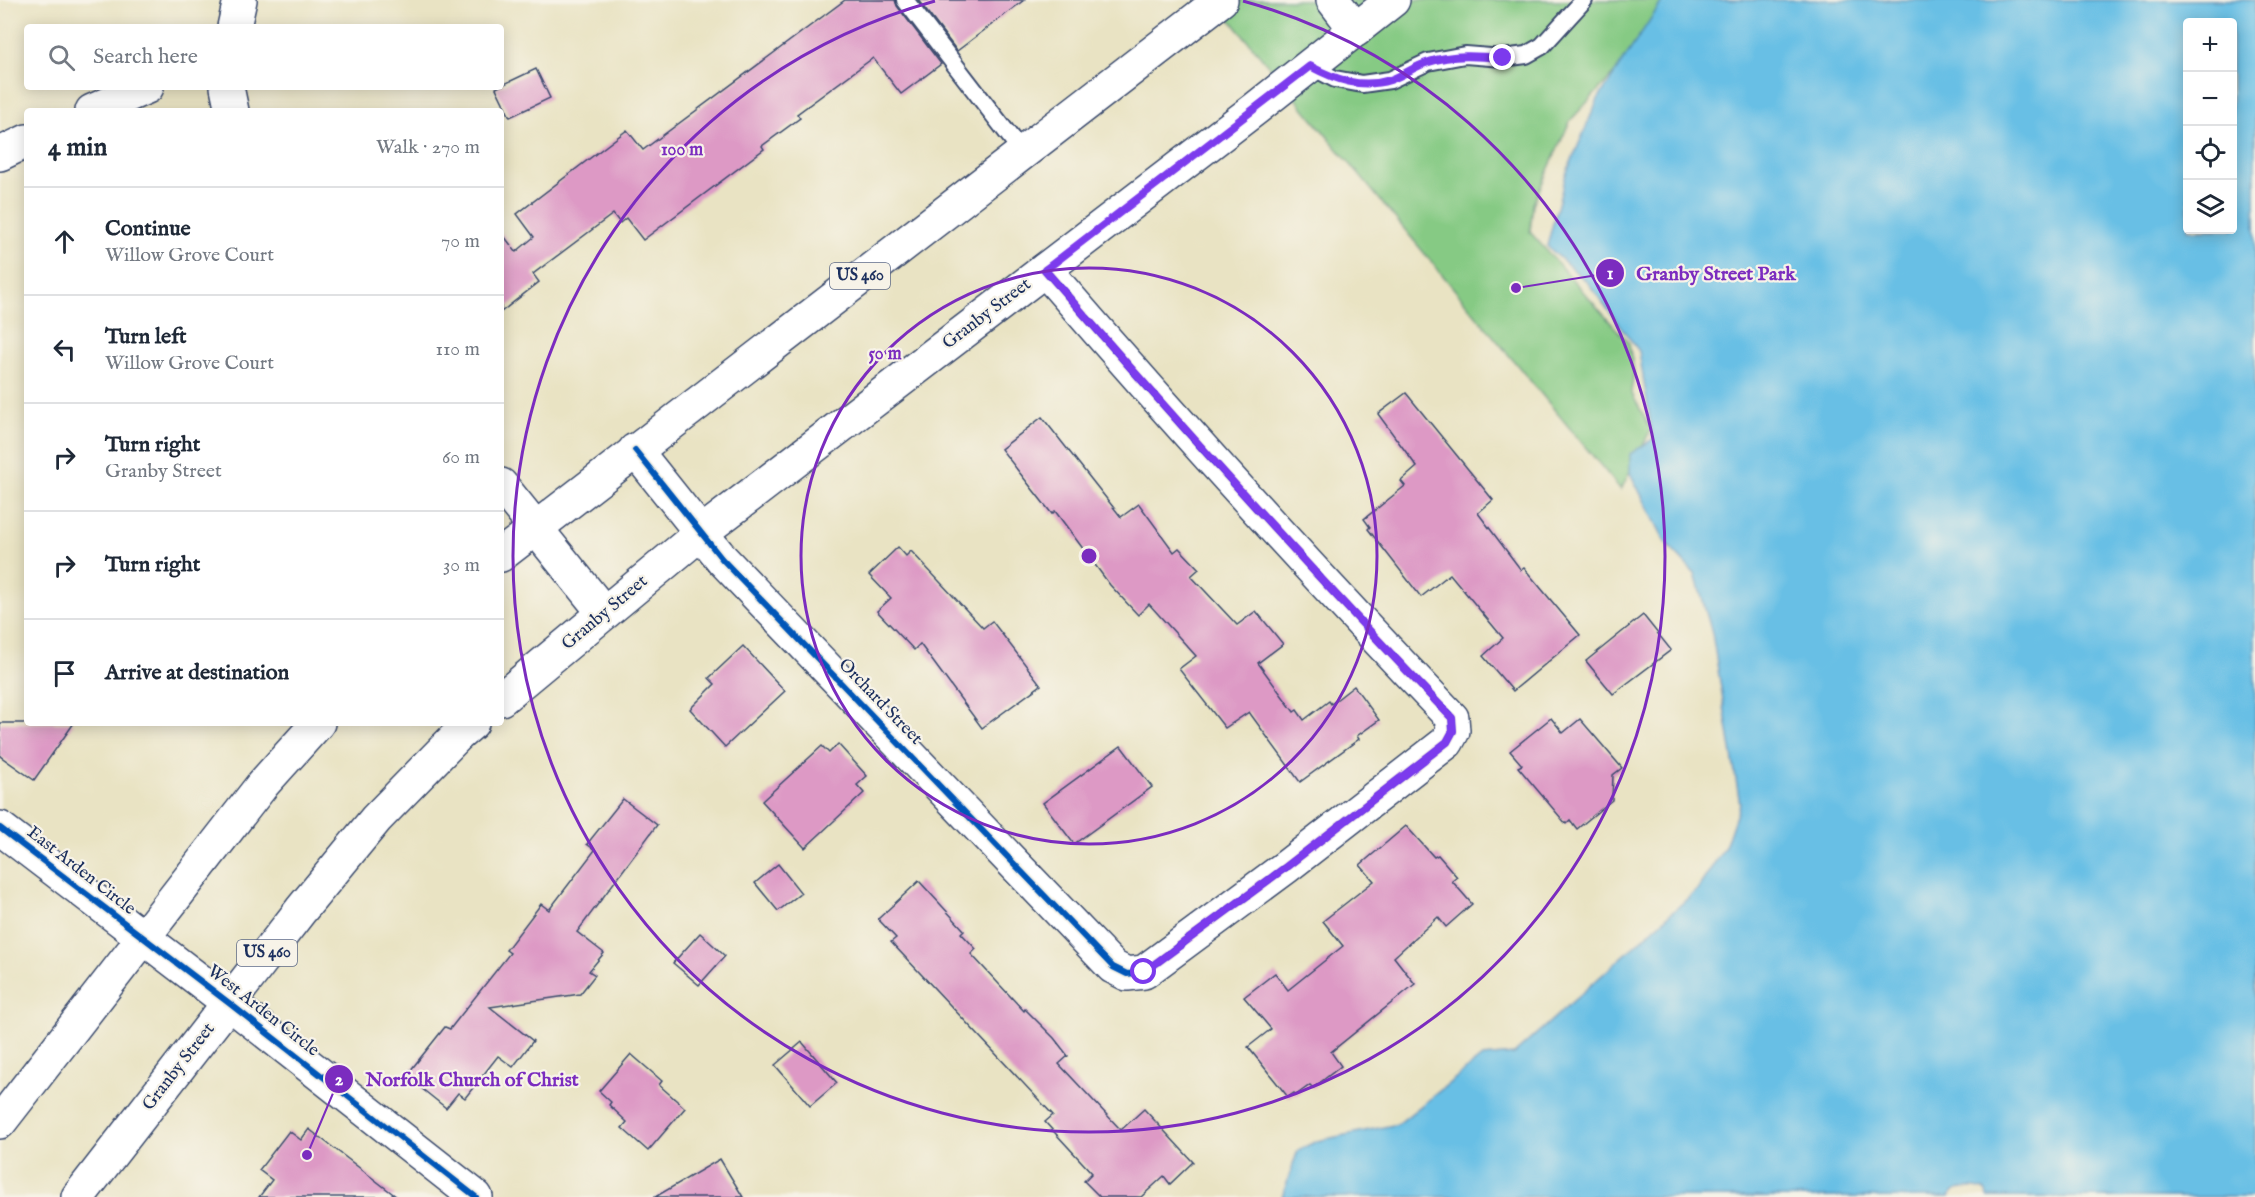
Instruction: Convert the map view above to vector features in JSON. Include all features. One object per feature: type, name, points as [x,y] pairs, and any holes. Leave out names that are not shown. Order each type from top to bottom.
[{"type":"main road","points":[[235,24],[240,0]]},
{"type":"main road","name":"US 460","points":[[504,553],[1221,0]]},
{"type":"main road","points":[[1333,0],[1356,30]]},
{"type":"main road","name":"Granby Street","points":[[504,696],[701,533],[1393,0]]},
{"type":"main road","points":[[99,108],[140,90]]},
{"type":"main road","points":[[228,90],[231,108]]},
{"type":"main road","points":[[0,154],[24,142]]},
{"type":"main road","name":"Orchard Street","points":[[635,450],[722,559],[1113,967],[1128,974],[1144,972],[1286,867],[1447,742],[1453,731],[1452,718],[1337,598],[1172,416],[1045,270]]},
{"type":"main road","points":[[504,489],[604,613]]},
{"type":"main road","points":[[0,1122],[263,784],[315,726]]},
{"type":"main road","name":"Granby Street","points":[[78,1197],[301,910],[376,819],[469,726]]},
{"type":"main road","name":"East Arden Circle","points":[[0,828],[144,938]]},
{"type":"main road","name":"West Arden Circle","points":[[144,938],[476,1197]]},
{"type":"lane","points":[[905,0],[1022,152]]},
{"type":"lane","points":[[1310,66],[1335,79],[1362,84],[1390,80],[1428,62],[1465,56],[1503,58],[1526,55],[1542,46],[1584,0]]},
{"type":"green space","points":[[1214,0],[1682,0],[1570,121],[1533,204],[1530,232],[1629,343],[1634,372],[1631,392],[1651,429],[1621,490]]},
{"type":"water","points":[[1663,0],[2255,0],[2255,1197],[1988,1197],[1985,1190],[1970,1188],[1957,1190],[1949,1197],[1282,1197],[1298,1150],[1317,1141],[1398,1124],[1482,1057],[1514,1054],[1697,890],[1725,847],[1740,804],[1712,633],[1695,574],[1666,543],[1630,473],[1630,454],[1653,439],[1639,351],[1588,283],[1547,246],[1566,174],[1598,99]]},
{"type":"building","points":[[845,0],[895,0],[897,6],[941,64],[901,94],[873,58],[797,114],[800,118],[762,146],[764,149],[643,240],[626,218],[620,223],[613,214],[533,274],[539,282],[504,310],[504,236],[516,252],[534,237],[517,214],[627,130],[643,150]]},
{"type":"building","points":[[918,0],[1024,0],[957,51]]},
{"type":"building","points":[[536,69],[550,98],[510,117],[497,90],[504,90],[504,84]]},
{"type":"building","points":[[1406,393],[1493,500],[1478,513],[1521,570],[1524,568],[1580,635],[1513,691],[1483,656],[1503,638],[1450,574],[1421,597],[1368,529],[1370,527],[1364,519],[1405,486],[1401,481],[1417,467],[1378,414]]},
{"type":"building","points":[[1042,417],[1121,517],[1139,504],[1174,552],[1179,548],[1199,569],[1191,576],[1237,625],[1256,611],[1283,644],[1258,663],[1294,712],[1297,710],[1304,720],[1329,701],[1331,704],[1354,686],[1379,720],[1357,736],[1359,739],[1300,782],[1249,712],[1225,728],[1179,669],[1196,656],[1149,604],[1138,615],[1110,585],[1055,511],[1052,514],[1001,449]]},
{"type":"building","points":[[898,547],[906,556],[911,551],[983,628],[992,621],[1041,685],[982,728],[920,644],[914,650],[877,611],[891,598],[869,575]]},
{"type":"building","points":[[1643,615],[1671,650],[1613,694],[1586,661]]},
{"type":"building","points":[[743,646],[785,691],[725,747],[690,709],[715,684],[709,678]]},
{"type":"building","points":[[1551,718],[1563,733],[1580,719],[1622,768],[1613,775],[1612,800],[1577,829],[1570,820],[1566,824],[1518,767],[1522,765],[1510,751]]},
{"type":"building","points":[[0,723],[24,723],[24,726],[72,726],[34,780],[0,756]]},
{"type":"building","points":[[838,744],[867,776],[857,785],[864,793],[805,848],[762,801],[822,746],[829,753]]},
{"type":"building","points":[[1121,746],[1152,787],[1074,844],[1043,803]]},
{"type":"building","points":[[623,799],[657,825],[577,932],[604,953],[589,971],[595,975],[580,994],[490,1007],[533,1041],[513,1067],[498,1056],[465,1098],[458,1093],[446,1108],[406,1076],[445,1027],[450,1029],[510,953],[506,950],[541,904],[549,910],[595,850],[587,844]]},
{"type":"building","points":[[1406,826],[1434,857],[1438,855],[1457,877],[1452,881],[1472,904],[1446,927],[1438,917],[1394,957],[1415,984],[1331,1052],[1341,1066],[1313,1088],[1310,1085],[1296,1095],[1294,1093],[1288,1097],[1248,1047],[1271,1029],[1244,997],[1275,973],[1288,990],[1343,946],[1323,921],[1374,881],[1360,865]]},
{"type":"building","points":[[778,864],[801,893],[778,911],[755,883]]},
{"type":"building","points":[[919,881],[964,930],[961,933],[976,949],[971,954],[1024,1011],[1025,1009],[1054,1038],[1068,1056],[1059,1064],[1121,1130],[1144,1109],[1193,1162],[1170,1184],[1164,1176],[1141,1197],[1100,1197],[1084,1181],[1092,1173],[1045,1122],[1053,1115],[891,942],[896,938],[878,919]]},
{"type":"building","points":[[700,933],[725,956],[699,985],[673,963]]},
{"type":"building","points":[[802,1042],[837,1083],[810,1106],[775,1065]]},
{"type":"building","points":[[631,1054],[662,1081],[659,1085],[685,1108],[648,1151],[622,1128],[627,1122],[609,1105],[611,1102],[599,1091]]},
{"type":"building","points":[[309,1129],[397,1197],[259,1197],[272,1180],[259,1170],[289,1131],[301,1140]]},
{"type":"building","points":[[720,1159],[743,1197],[655,1197]]},
{"type":"cycle path","points":[[635,450],[722,559],[1113,967],[1127,974],[1144,972],[1286,867],[1447,742],[1453,731],[1452,718],[1246,497],[1045,270]]},
{"type":"cycle path","points":[[0,828],[229,1003],[476,1197]]},
{"type":"place","name":"Granby Street Park","points":[[1516,288]]},
{"type":"place","name":"Norfolk Church of Christ","points":[[307,1155]]},
{"type":"route","points":[[1144,972],[1286,867],[1447,742],[1453,731],[1452,718],[1345,607],[1172,416],[1045,270],[1310,66],[1335,79],[1362,84],[1390,80],[1428,62],[1465,56],[1503,58]]}]
